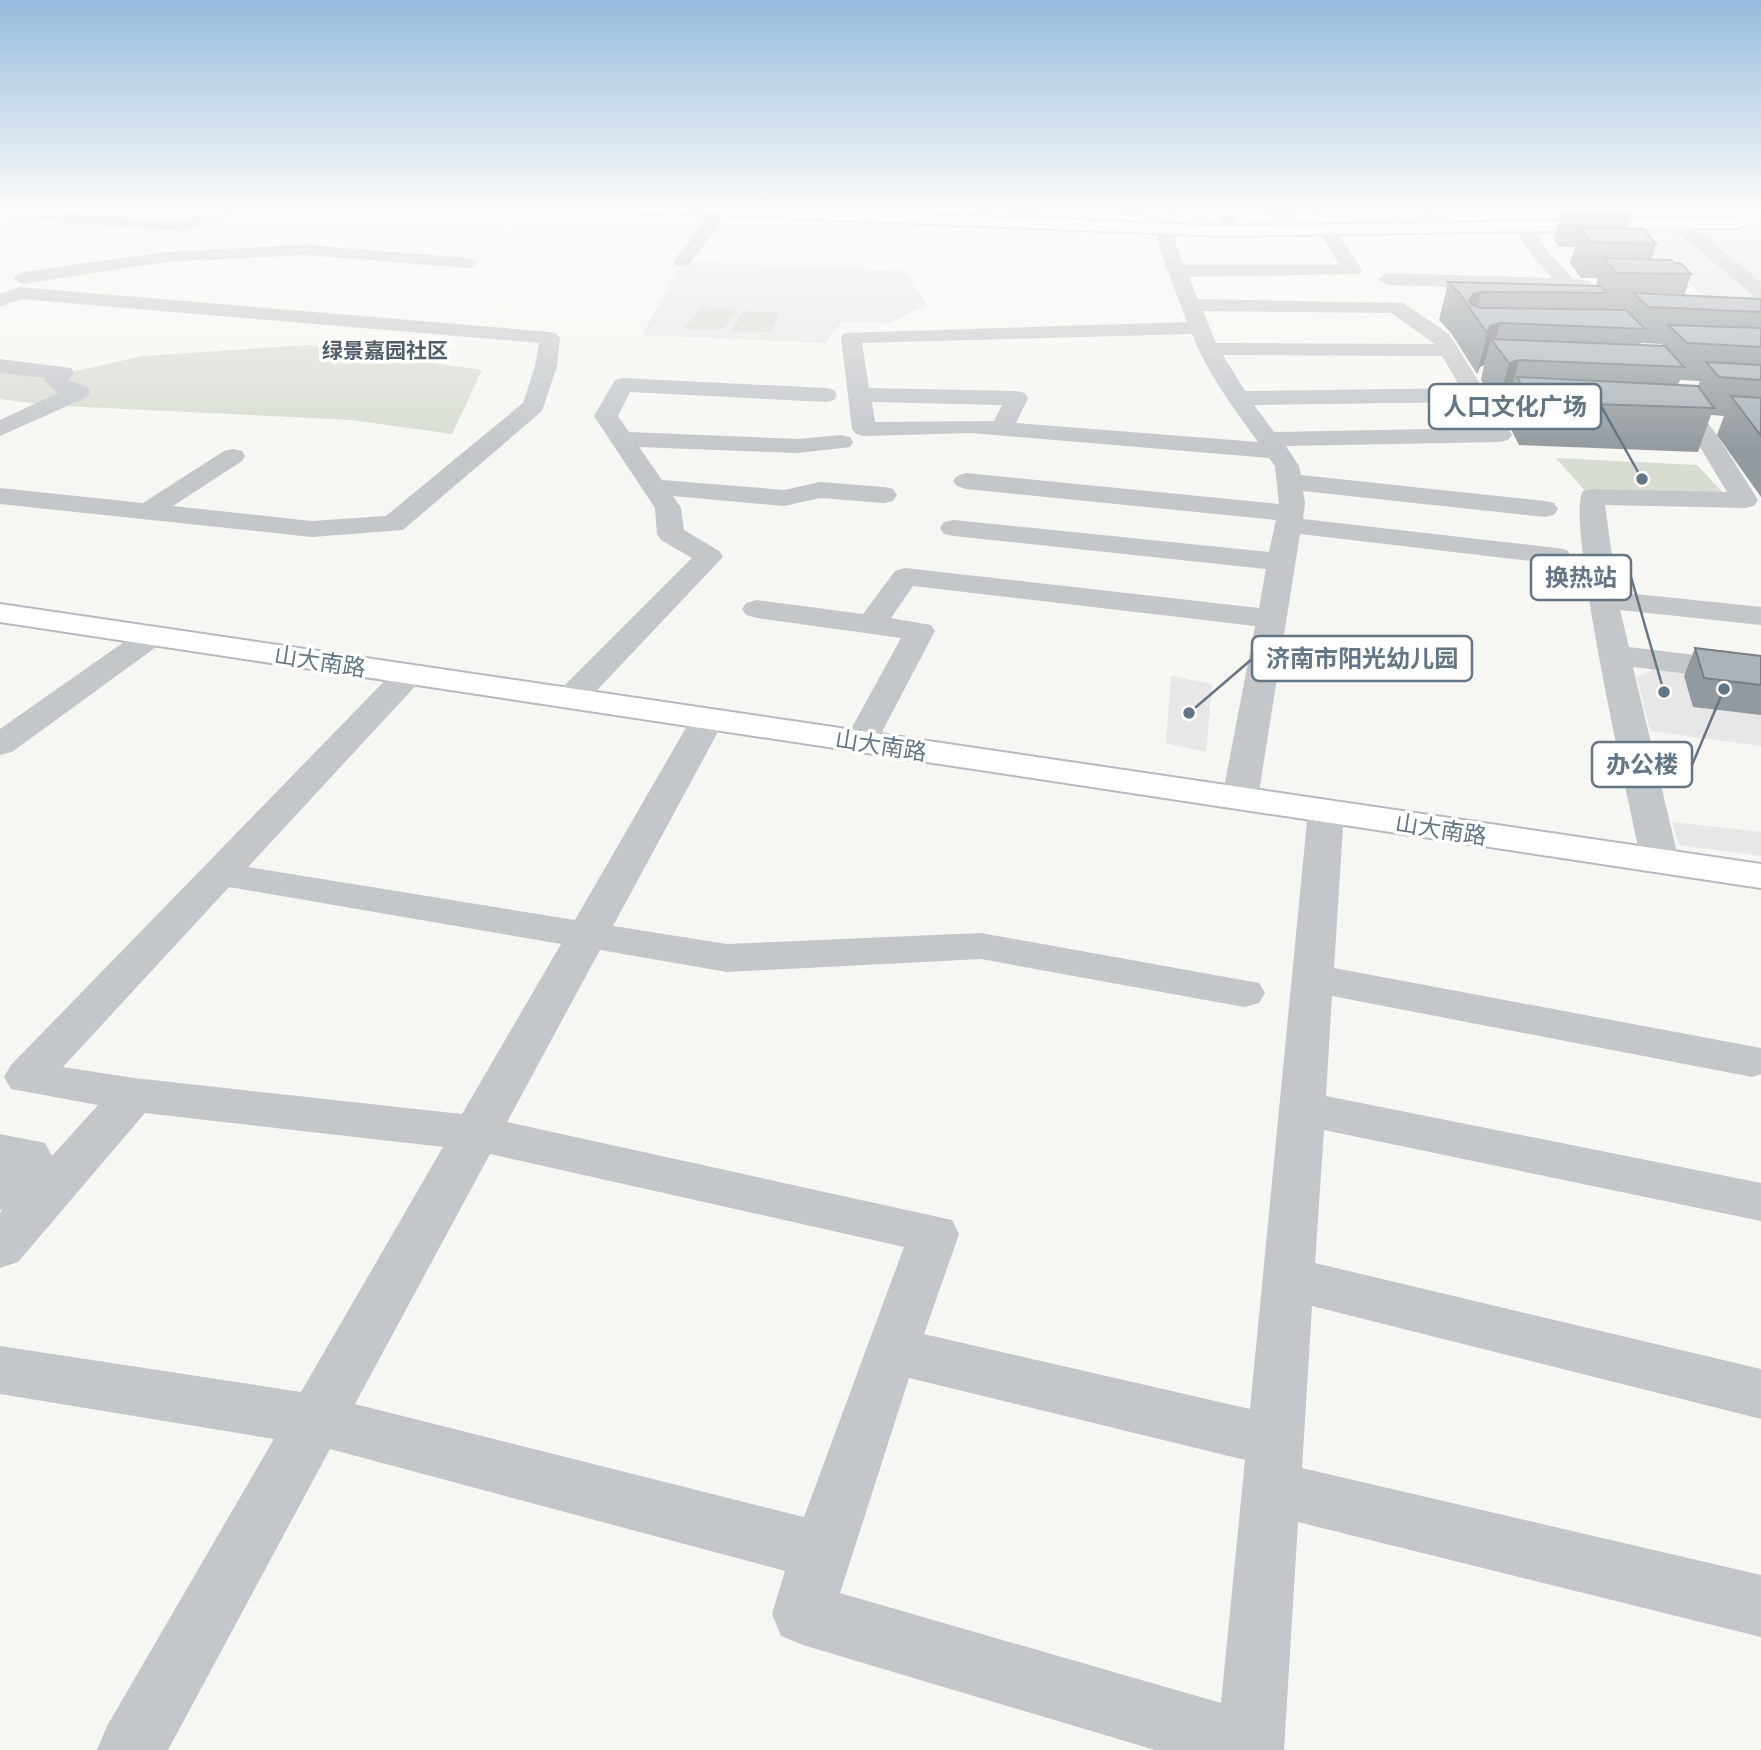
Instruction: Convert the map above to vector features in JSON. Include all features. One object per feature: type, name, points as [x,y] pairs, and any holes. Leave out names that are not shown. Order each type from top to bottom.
[{"type":"street","points":[[1184,287],[1200,328],[1238,398],[1287,466],[1290,482],[1292,502],[1240,798]]},
{"type":"street","points":[[1466,287],[1563,296],[1603,287]]},
{"type":"street","points":[[1558,287],[1563,296],[1605,328]]},
{"type":"street","points":[[0,301],[19,293],[550,338],[546,366],[534,406],[393,524],[312,529],[0,496]]},
{"type":"street","points":[[1396,306],[1442,338],[1449,349],[1500,435],[1273,445],[971,426],[864,429],[851,337],[1200,328],[1396,306]]},
{"type":"street","points":[[1200,328],[1449,349]]},
{"type":"street","points":[[0,366],[63,373],[55,380],[59,385],[79,392],[0,429]]},
{"type":"street","points":[[1660,861],[1604,599],[1592,519],[1592,497],[1745,500],[1671,383]]},
{"type":"street","points":[[571,698],[644,620],[709,557],[671,534],[668,508],[606,416],[623,385],[826,395]]},
{"type":"street","points":[[865,395],[1017,398],[1001,429]]},
{"type":"street","points":[[1238,398],[1476,395]]},
{"type":"street","points":[[622,439],[798,446],[841,442]]},
{"type":"street","points":[[147,512],[233,456]]},
{"type":"street","points":[[966,481],[1289,519],[1557,556]]},
{"type":"street","points":[[1290,482],[1545,509]]},
{"type":"street","points":[[654,487],[784,498],[820,490],[884,495]]},
{"type":"street","points":[[954,528],[1282,562]]},
{"type":"street","points":[[871,624],[905,578],[1272,619]]},
{"type":"street","points":[[1604,599],[1761,616]]},
{"type":"street","points":[[757,609],[920,631],[861,742]]},
{"type":"street","name":"山大南路","points":[[0,613],[1761,876]]},
{"type":"street","points":[[0,746],[152,636]]},
{"type":"street","points":[[1615,655],[1761,673]]},
{"type":"street","points":[[409,674],[27,1077],[134,1095],[477,1133],[934,1234],[891,1350],[803,1614],[1250,1748],[1326,811]]},
{"type":"street","points":[[131,1750],[708,719]]},
{"type":"street","points":[[220,874],[727,958],[981,946],[1244,993]]},
{"type":"street","points":[[1312,978],[1752,1061]]},
{"type":"street","points":[[0,1247],[134,1095]]},
{"type":"street","points":[[1302,1108],[1761,1202]]},
{"type":"street","points":[[0,1152],[29,1156],[0,1191]]},
{"type":"street","points":[[1289,1278],[1761,1394]]},
{"type":"street","points":[[891,1350],[1273,1465],[1761,1606]]},
{"type":"street","points":[[0,1370],[316,1420],[822,1551]]},
{"type":"shaded area","points":[[668,287],[915,287],[927,305],[889,323],[843,321],[825,343],[642,335]]},
{"type":"shaded area","points":[[1693,287],[1761,287],[1761,329],[1733,322]]},
{"type":"shaded area","points":[[700,308],[739,309],[723,329],[684,329]]},
{"type":"shaded area","points":[[744,311],[780,312],[770,332],[730,331]]},
{"type":"shaded area","points":[[307,345],[482,370],[452,434],[351,420],[44,405],[0,399],[0,365],[66,373],[143,356]]},
{"type":"shaded area","points":[[1556,458],[1697,465],[1726,496],[1586,492]]},
{"type":"shaded area","points":[[1679,658],[1761,668],[1761,746],[1650,731],[1637,677]]},
{"type":"shaded area","points":[[1171,676],[1212,684],[1206,752],[1166,743]]},
{"type":"shaded area","points":[[1672,822],[1761,832],[1761,856],[1679,845]]},
{"type":"building","points":[[1453,287],[1602,287],[1607,293],[1481,292],[1474,294],[1469,300],[1472,305],[1482,308],[1626,310],[1645,329],[1500,323],[1490,326],[1487,333]]},
{"type":"building","points":[[1633,293],[1761,299],[1761,312],[1648,307]]},
{"type":"building","points":[[1668,325],[1761,328],[1761,347],[1687,343]]},
{"type":"building","points":[[1491,339],[1665,346],[1684,367],[1519,360],[1509,363]]},
{"type":"building","points":[[1706,362],[1761,365],[1761,380],[1719,377]]},
{"type":"building","points":[[1517,377],[1698,386],[1714,408],[1531,402]]},
{"type":"building","points":[[1731,396],[1761,398],[1761,436]]},
{"type":"building","points":[[1695,648],[1761,656],[1761,685],[1704,678]]},
{"type":"place","name":"人口文化广场","points":[[1642,479]]},
{"type":"place","name":"办公楼","points":[[1724,689]]},
{"type":"place","name":"换热站","points":[[1664,692]]},
{"type":"place","name":"济南市阳光幼儿园","points":[[1189,713]]},
{"type":"district","name":"绿景嘉园社区","points":[[385,350]]}]
